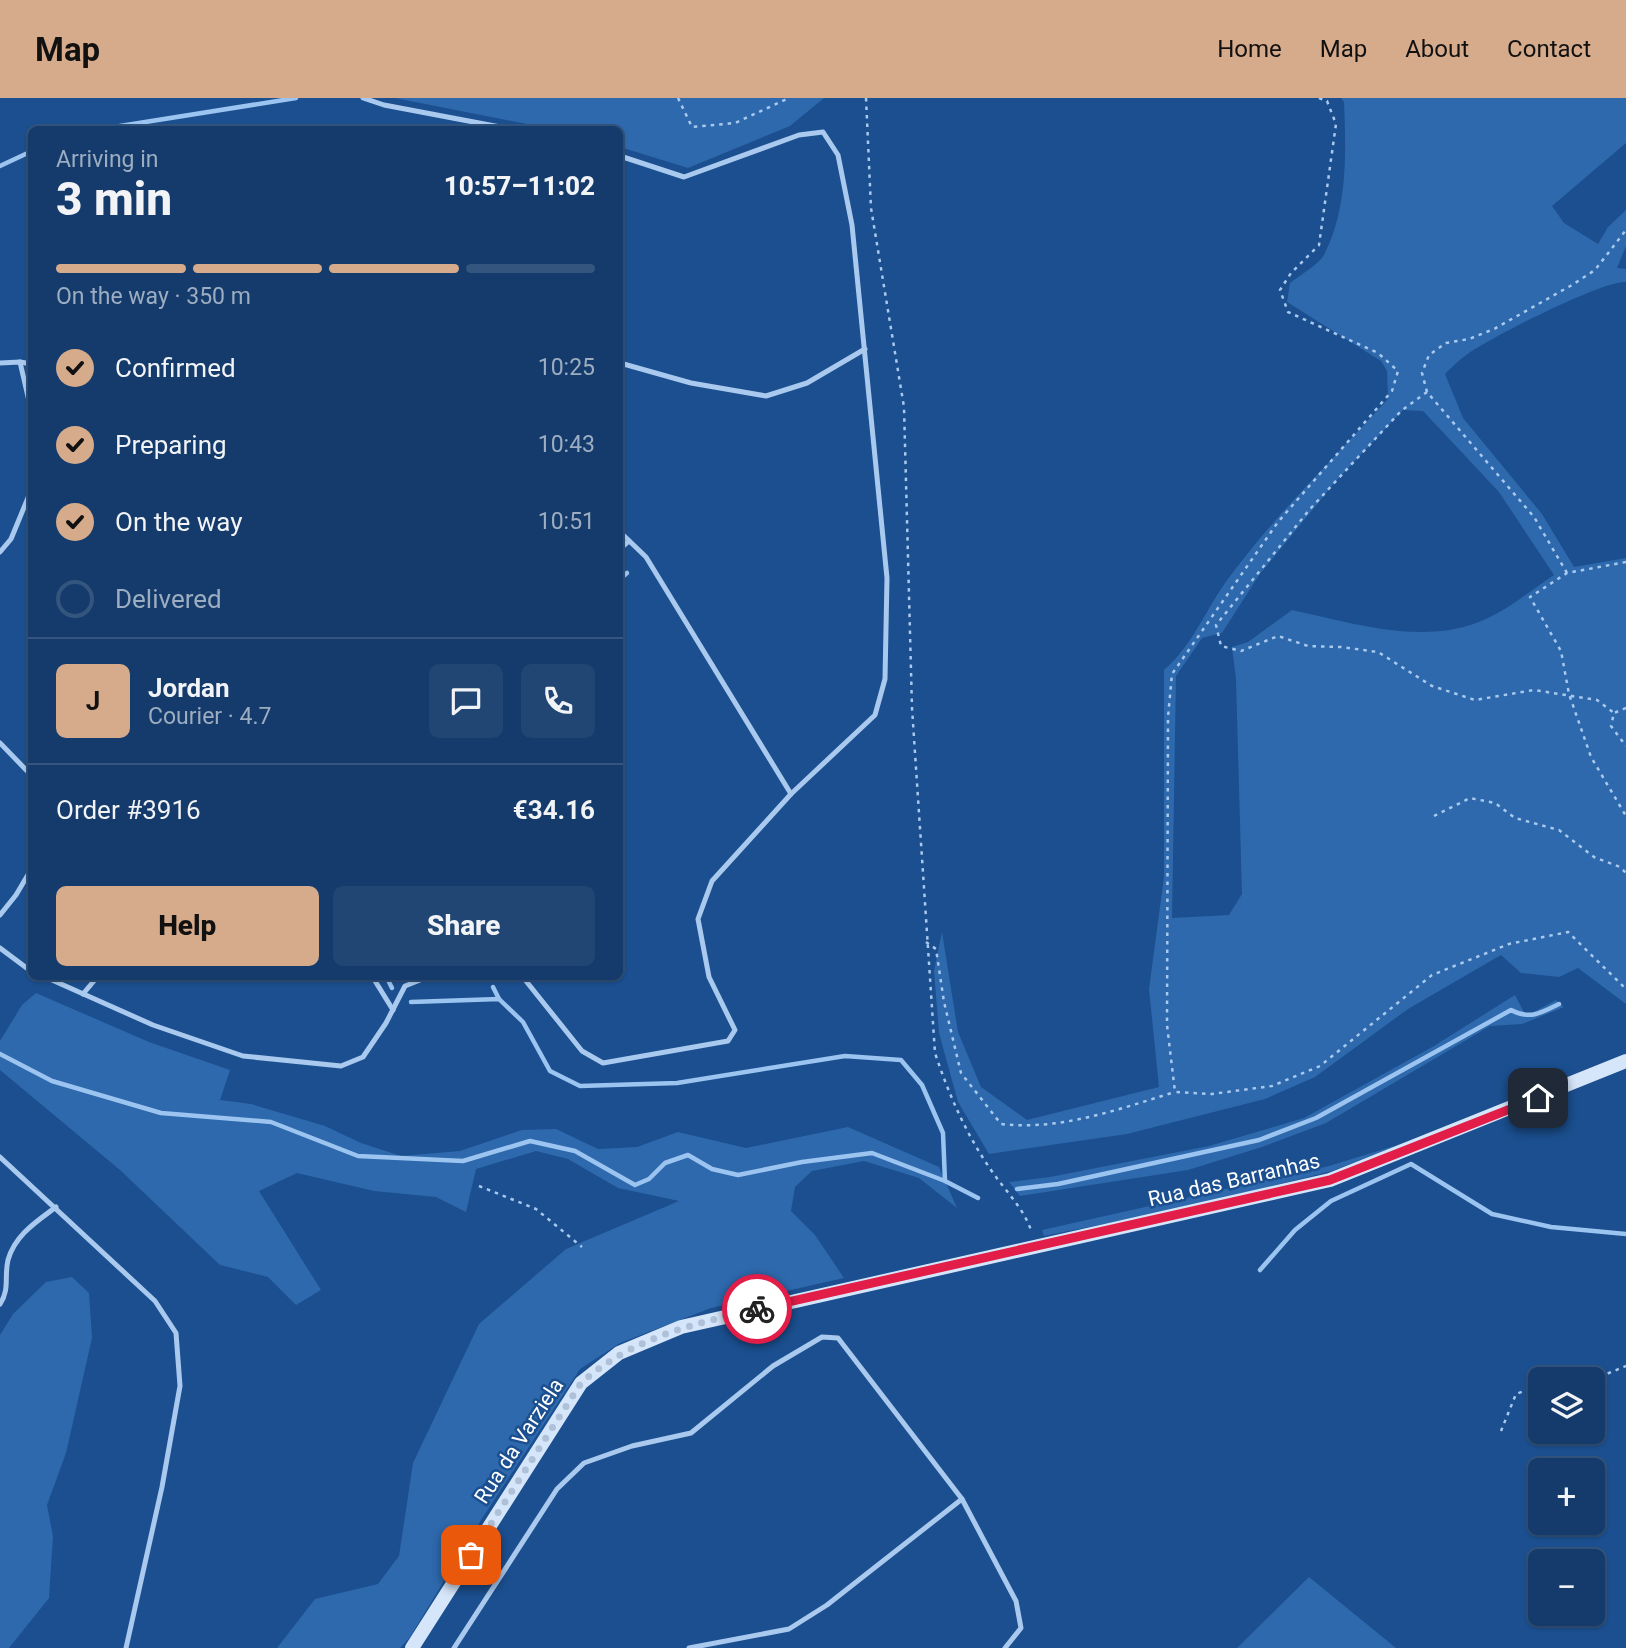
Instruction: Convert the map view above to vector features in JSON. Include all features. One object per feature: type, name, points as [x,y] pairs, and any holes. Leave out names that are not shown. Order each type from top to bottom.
[{"type":"main road","name":"Rua das Barranhas","points":[[836,1291],[1330,1180],[1626,1061]]},
{"type":"main road","name":"Rua da Varziela","points":[[412,1648],[581,1383],[600,1366],[648,1339],[681,1327],[836,1291]]},
{"type":"lane","points":[[363,98],[384,105],[495,126]]},
{"type":"lane","points":[[525,980],[582,1051],[603,1063],[728,1041],[735,1030],[709,977],[698,919],[712,881],[791,794],[875,715],[885,679],[887,578],[852,225],[838,155],[823,132],[799,135],[684,177],[623,157]]},
{"type":"lane","points":[[623,364],[691,383],[766,396],[807,383],[865,349]]},
{"type":"lane","points":[[20,362],[28,397]]},
{"type":"lane","points":[[0,363],[28,364]]},
{"type":"lane","points":[[0,552],[11,539],[28,498]]},
{"type":"lane","points":[[623,535],[646,557],[791,794]]},
{"type":"lane","points":[[623,547],[629,541]]},
{"type":"lane","points":[[0,743],[28,772]]},
{"type":"lane","points":[[0,915],[28,875]]},
{"type":"lane","points":[[0,948],[28,969]]},
{"type":"lane","points":[[52,980],[153,1025],[243,1056],[341,1066],[362,1057],[393,1010],[405,986],[418,980]]},
{"type":"lane","points":[[83,994],[95,980]]},
{"type":"lane","points":[[374,980],[393,1010]]},
{"type":"lane","points":[[0,1157],[155,1301],[177,1333],[180,1387],[162,1486],[126,1648]]},
{"type":"lane","points":[[0,1304],[7,1293],[7,1262],[19,1236],[56,1207]]},
{"type":"lane","points":[[454,1648],[557,1489],[584,1463],[632,1446],[691,1433],[773,1366],[822,1337],[838,1338],[962,1499],[1016,1601],[1021,1628],[1005,1648]]},
{"type":"lane","points":[[689,1648],[789,1629],[827,1605],[962,1499]]},
{"type":"path","points":[[678,98],[692,127],[735,122],[789,98]]},
{"type":"path","points":[[866,98],[871,208],[904,407],[912,708],[935,1053],[949,1097],[992,1171],[1027,1217],[1036,1246]]},
{"type":"path","points":[[1175,1092],[1167,1025],[1168,717],[1172,674],[1278,522],[1392,391],[1398,371],[1378,353],[1288,312],[1280,290],[1291,273],[1319,245],[1336,124],[1327,101],[1319,98]]},
{"type":"path","points":[[1567,573],[1534,517],[1427,392],[1422,373],[1429,355],[1446,343],[1469,339],[1494,329],[1595,270],[1626,230]]},
{"type":"path","points":[[1427,392],[1401,411],[1310,509],[1216,625],[1221,646],[1241,651],[1278,636],[1308,646],[1378,652],[1432,686],[1475,699],[1534,690],[1597,700],[1614,713]]},
{"type":"path","points":[[1626,562],[1567,573],[1530,597],[1561,651],[1569,694],[1591,757],[1626,816]]},
{"type":"path","points":[[1614,713],[1626,708]]},
{"type":"path","points":[[1614,713],[1611,726],[1626,747]]},
{"type":"path","points":[[1434,817],[1470,798],[1495,803],[1515,818],[1559,830],[1594,857],[1620,867],[1626,873]]},
{"type":"path","points":[[926,942],[936,948],[944,1002],[961,1073],[1002,1124],[1030,1127],[1106,1113],[1175,1092],[1212,1094],[1272,1086],[1320,1066],[1432,975],[1509,944],[1568,932],[1626,989]]},
{"type":"path","points":[[479,1186],[536,1209],[582,1247]]},
{"type":"path","points":[[1605,1375],[1626,1366]]},
{"type":"path","points":[[1501,1431],[1516,1394],[1528,1390]]},
{"type":"shaded area","points":[[395,98],[824,98],[790,126],[688,168],[623,148],[623,126],[537,126]]},
{"type":"shaded area","points":[[1341,98],[1626,98],[1626,143],[1552,206],[1564,223],[1598,244],[1608,227],[1626,210],[1626,246],[1617,268],[1626,269],[1626,282],[1594,290],[1520,325],[1477,348],[1445,374],[1463,418],[1542,514],[1574,567],[1626,558],[1626,1004],[1578,968],[1559,977],[1521,973],[1501,955],[1408,1009],[1315,1077],[1265,1099],[1127,1134],[989,1154],[958,1102],[939,1033],[934,971],[942,932],[958,1032],[981,1087],[1027,1120],[1159,1087],[1149,989],[1164,877],[1164,670],[1182,651],[1225,583],[1263,535],[1388,399],[1387,371],[1381,361],[1287,302],[1290,283],[1324,255],[1338,219],[1344,180],[1344,102]],"holes":[[[1403,410],[1423,411],[1499,492],[1554,575],[1495,615],[1463,627],[1439,631],[1389,630],[1292,610],[1248,642],[1232,647],[1236,679],[1242,894],[1229,915],[1172,918],[1176,676],[1202,638],[1222,633],[1259,575],[1336,481]]]},
{"type":"shaded area","points":[[36,993],[149,1042],[230,1070],[220,1100],[251,1104],[325,1126],[361,1143],[401,1156],[460,1151],[522,1130],[556,1129],[598,1149],[637,1147],[678,1132],[746,1148],[848,1127],[939,1167],[957,1208],[919,1178],[864,1161],[812,1171],[795,1187],[791,1211],[815,1235],[844,1278],[711,1308],[620,1343],[580,1369],[481,1520],[410,1637],[400,1648],[277,1648],[315,1599],[378,1584],[399,1556],[413,1463],[479,1324],[566,1249],[679,1201],[618,1188],[568,1159],[536,1151],[476,1169],[466,1212],[436,1197],[374,1191],[297,1173],[259,1191],[321,1290],[296,1305],[268,1277],[220,1265],[120,1170],[0,1070],[0,1041],[22,1005]]},
{"type":"shaded area","points":[[1515,995],[1526,1016],[1556,1000],[1564,1007],[1522,1024],[1490,1026],[1326,1123],[1262,1147],[1188,1170],[1020,1196],[1009,1182],[1050,1177],[1209,1146],[1304,1118],[1434,1046]]},
{"type":"shaded area","points":[[1407,1142],[1332,1171],[1193,1206],[1044,1236],[1042,1230],[1329,1166]]},
{"type":"shaded area","points":[[72,1277],[89,1293],[92,1338],[66,1453],[47,1505],[53,1536],[49,1598],[9,1648],[0,1648],[0,1335],[13,1314],[46,1282]]},
{"type":"shaded area","points":[[1309,1577],[1396,1648],[1237,1648]]},
{"type":"waterway","points":[[120,126],[296,98]]},
{"type":"waterway","points":[[0,166],[28,153]]},
{"type":"waterway","points":[[623,576],[627,573]]},
{"type":"waterway","points":[[388,980],[392,988]]},
{"type":"waterway","points":[[493,987],[499,999]]},
{"type":"waterway","points":[[411,1002],[499,999],[523,1022],[550,1071],[580,1086],[677,1083],[845,1056],[901,1060],[922,1085],[943,1133],[945,1181]]},
{"type":"waterway","points":[[1017,1189],[1058,1184],[1259,1140],[1316,1118],[1511,1010],[1530,1015],[1559,1004]]},
{"type":"waterway","points":[[0,1054],[52,1081],[161,1113],[271,1122],[358,1156],[463,1161],[530,1141],[575,1151],[635,1185],[649,1179],[665,1163],[688,1155],[712,1169],[738,1175],[802,1162],[872,1153],[945,1181],[978,1198]]},
{"type":"waterway","points":[[1260,1270],[1295,1230],[1331,1201],[1411,1164],[1492,1214],[1551,1227],[1626,1234]]},
{"type":"way so far","points":[[471,1555],[581,1383],[600,1366],[648,1339],[681,1327],[757,1309]]},
{"type":"route","points":[[757,1309],[1330,1180],[1538,1098]]}]
